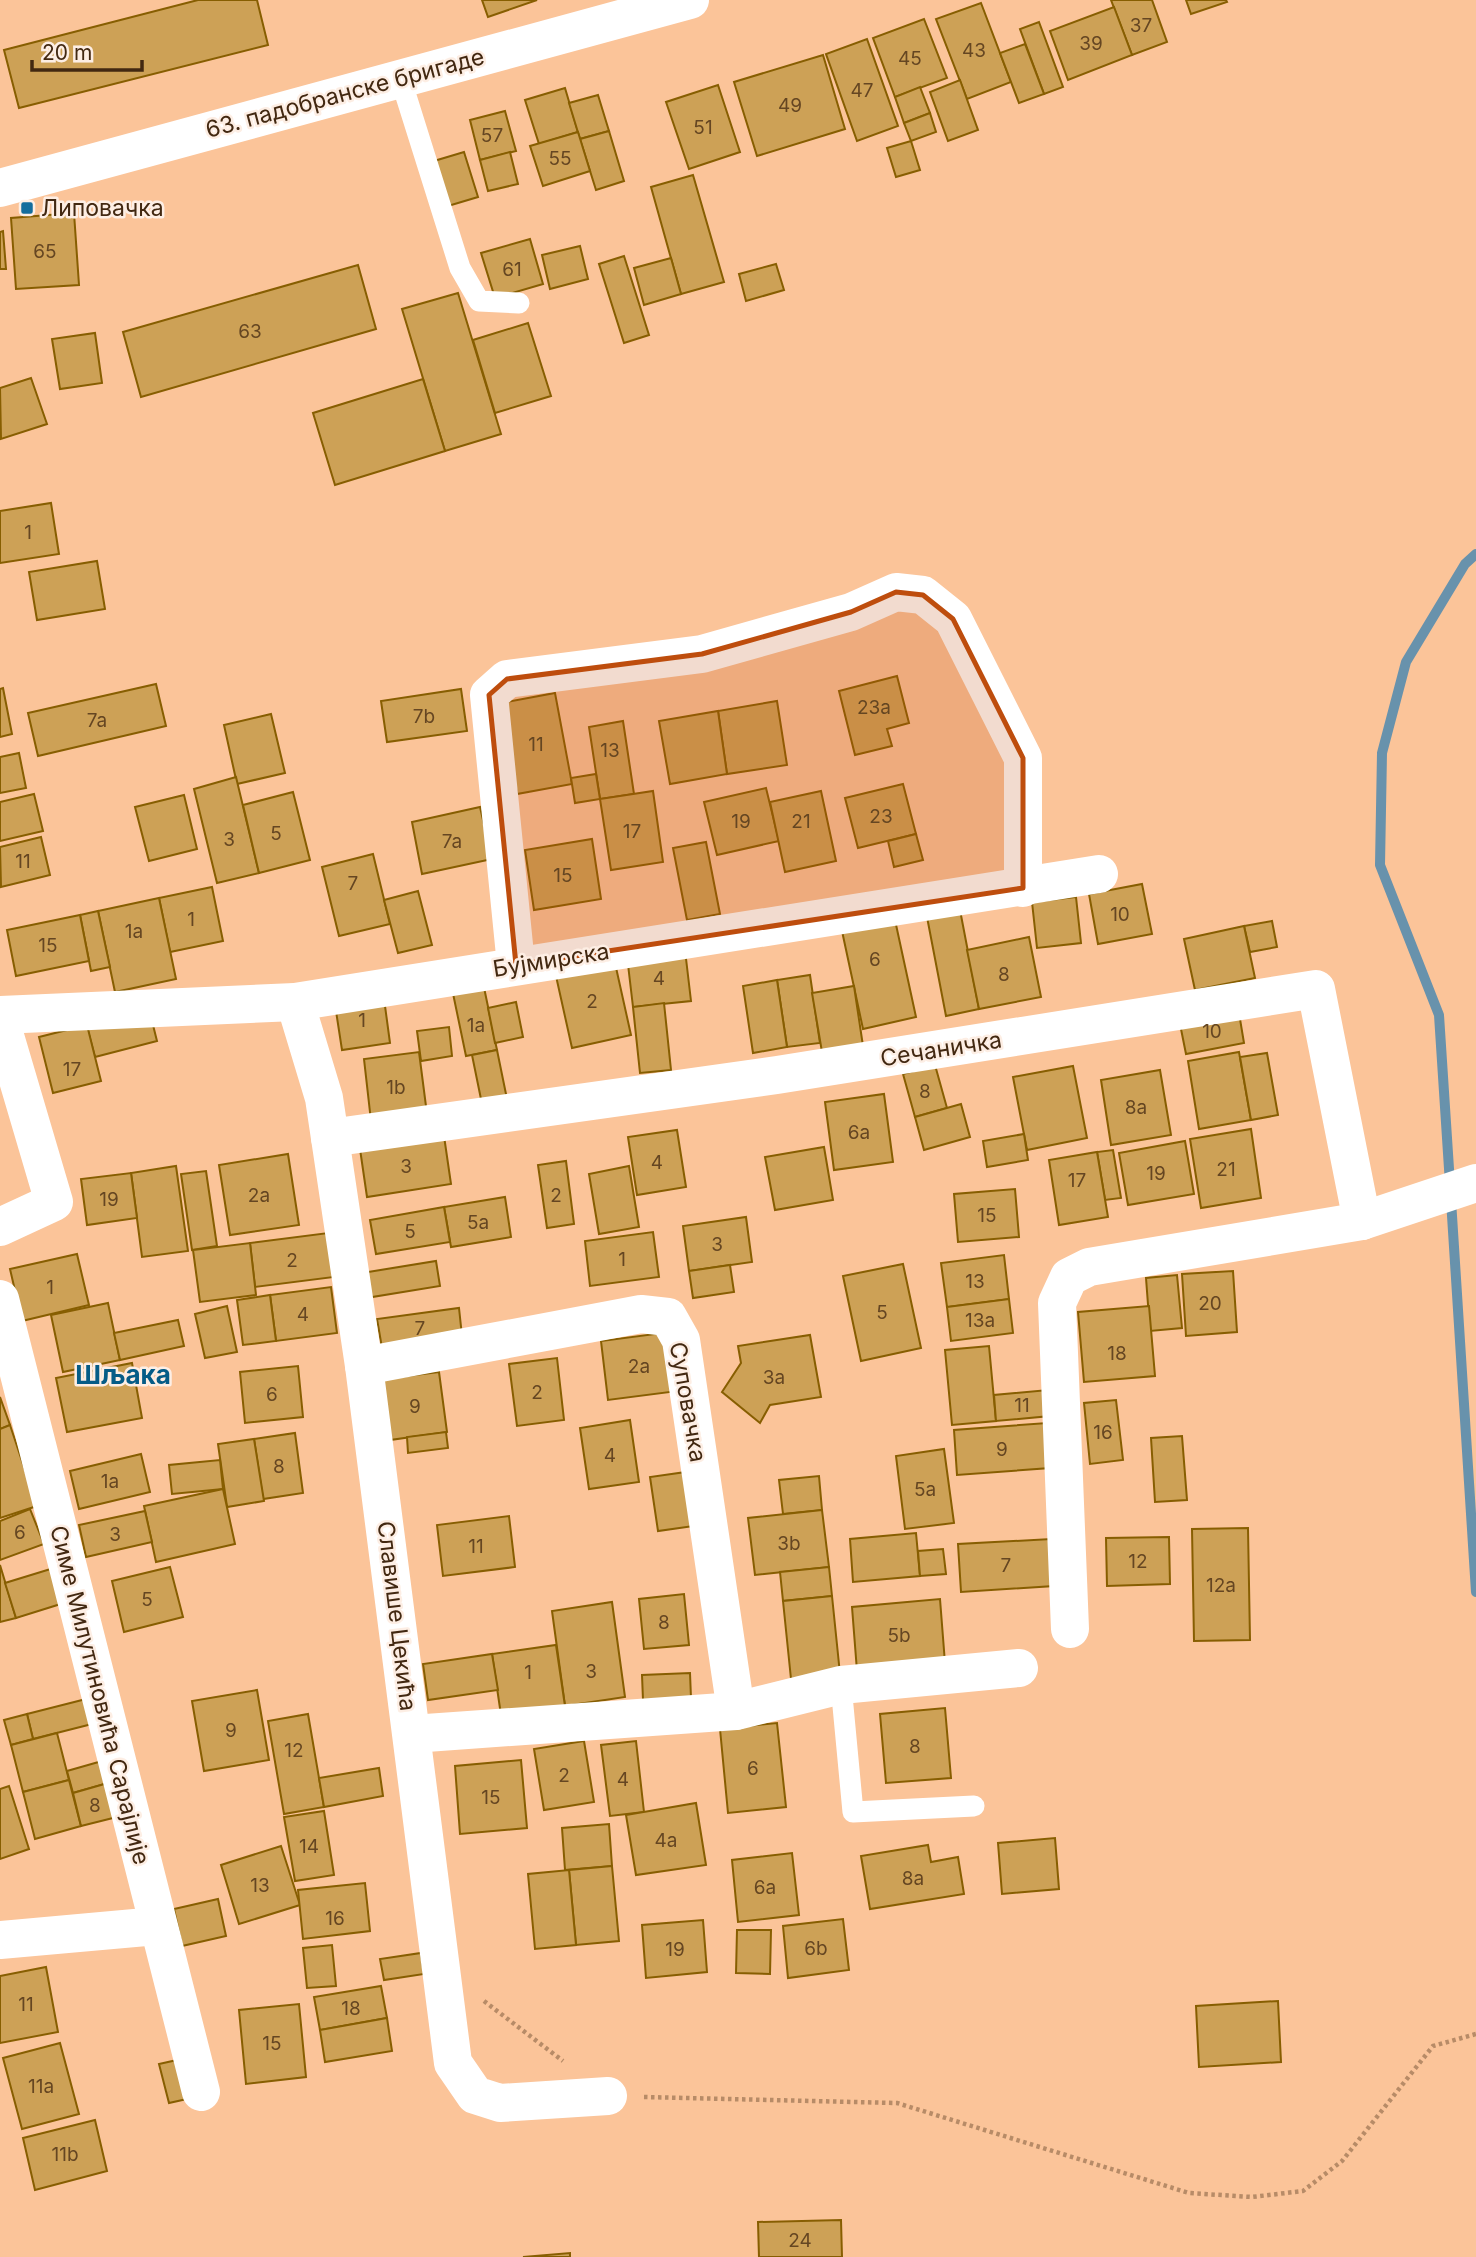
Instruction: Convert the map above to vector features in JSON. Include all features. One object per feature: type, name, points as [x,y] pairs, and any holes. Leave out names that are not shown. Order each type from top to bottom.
[{"type":"street","name":"63. падобранске бригаде","points":[[0,188],[690,0]]},
{"type":"street","points":[[516,965],[489,695],[507,679],[702,654],[851,612],[897,592],[923,595],[953,619],[1023,758],[1023,888]]},
{"type":"street","name":"Бујмирска","points":[[0,1017],[295,1002],[1099,874]]},
{"type":"street","name":"Сечаничка","points":[[330,1138],[777,1075],[1316,989],[1362,1221]]},
{"type":"street","name":"Славише Цекића","points":[[295,1002],[324,1098],[364,1366],[453,2063],[475,2095],[500,2103],[608,2096]]},
{"type":"street","points":[[0,1017],[54,1202],[0,1227]]},
{"type":"street","points":[[1070,1629],[1057,1303],[1069,1277],[1088,1268],[1362,1221],[1476,1183]]},
{"type":"street","name":"Симе Милутиновића Сарајлије","points":[[0,1298],[201,2092]]},
{"type":"street","name":"Суповачка","points":[[364,1366],[641,1314],[668,1317],[681,1340],[736,1711]]},
{"type":"street","points":[[412,1734],[736,1711],[841,1685],[1019,1668]]},
{"type":"street","points":[[0,1940],[157,1926]]},
{"type":"lane","points":[[400,77],[460,268],[479,300],[519,303]]},
{"type":"lane","points":[[841,1685],[853,1812],[974,1806]]},
{"type":"path","points":[[441,1969],[608,2096],[897,2104],[1189,2193],[1252,2197],[1303,2191],[1342,2161],[1433,2046],[1476,2034]]},
{"type":"highlighted area","points":[[896,592],[923,595],[953,619],[1023,758],[1023,888],[516,965],[489,695],[507,679],[702,654],[851,612]]},
{"type":"building","points":[[198,0],[257,0],[268,45],[19,108],[4,50]]},
{"type":"building","points":[[482,0],[537,0],[488,17]]},
{"type":"building","points":[[1111,0],[1152,0],[1167,42],[1132,55]]},
{"type":"building","points":[[1186,0],[1226,0],[1227,2],[1191,14]]},
{"type":"building","points":[[981,3],[1011,82],[967,99],[936,19]]},
{"type":"building","points":[[1114,7],[1132,55],[1068,80],[1050,31]]},
{"type":"building","points":[[924,19],[947,78],[895,97],[873,38]]},
{"type":"building","points":[[1039,22],[1063,87],[1044,94],[1020,29]]},
{"type":"building","points":[[867,39],[898,126],[857,141],[826,54]]},
{"type":"building","points":[[1025,44],[1044,94],[1019,103],[1000,53]]},
{"type":"building","points":[[823,55],[845,129],[757,156],[734,82]]},
{"type":"building","points":[[960,80],[978,130],[948,141],[930,92]]},
{"type":"building","points":[[718,85],[740,152],[689,169],[666,102]]},
{"type":"building","points":[[920,87],[930,113],[904,123],[895,97]]},
{"type":"building","points":[[565,88],[578,132],[539,144],[525,100]]},
{"type":"building","points":[[598,95],[609,131],[580,139],[569,103]]},
{"type":"building","points":[[505,111],[516,151],[480,160],[470,120]]},
{"type":"building","points":[[930,113],[936,132],[911,141],[904,123]]},
{"type":"building","points":[[609,131],[624,181],[596,190],[580,139]]},
{"type":"building","points":[[578,132],[590,171],[543,186],[530,146]]},
{"type":"building","points":[[911,141],[920,170],[896,177],[887,148]]},
{"type":"building","points":[[464,152],[478,197],[448,206],[434,161]]},
{"type":"building","points":[[510,152],[518,184],[488,191],[480,160]]},
{"type":"building","points":[[693,175],[724,282],[681,294],[651,187]]},
{"type":"building","points":[[74,213],[79,285],[16,289],[11,218]]},
{"type":"building","points":[[3,231],[6,269],[0,269],[0,232]]},
{"type":"building","points":[[530,239],[543,284],[495,298],[481,253]]},
{"type":"building","points":[[580,246],[588,279],[550,289],[542,255]]},
{"type":"building","points":[[624,256],[649,335],[624,343],[599,264]]},
{"type":"building","points":[[671,258],[681,294],[644,305],[634,268]]},
{"type":"building","points":[[776,264],[784,290],[746,301],[739,274]]},
{"type":"building","points":[[358,265],[376,329],[141,397],[123,332]]},
{"type":"building","points":[[458,293],[501,434],[445,451],[402,309]]},
{"type":"building","points":[[528,323],[551,396],[495,413],[473,340]]},
{"type":"building","points":[[95,333],[102,383],[60,389],[52,339]]},
{"type":"building","points":[[31,378],[47,424],[1,439],[0,388]]},
{"type":"building","points":[[423,379],[445,451],[335,485],[313,413]]},
{"type":"building","points":[[51,503],[59,554],[0,563],[0,511]]},
{"type":"building","points":[[97,561],[105,609],[37,620],[29,572]]},
{"type":"building","points":[[897,676],[909,723],[887,729],[892,746],[855,755],[839,691]]},
{"type":"building","points":[[156,684],[166,726],[38,756],[28,713]]},
{"type":"building","points":[[3,688],[12,734],[0,737],[0,689]]},
{"type":"building","points":[[461,689],[467,731],[387,742],[381,701]]},
{"type":"building","points":[[555,693],[572,784],[517,794],[501,703]]},
{"type":"building","points":[[777,701],[787,765],[727,774],[718,711]]},
{"type":"building","points":[[718,711],[727,774],[670,784],[659,721]]},
{"type":"building","points":[[271,714],[285,773],[237,784],[224,725]]},
{"type":"building","points":[[623,721],[634,794],[600,799],[589,727]]},
{"type":"building","points":[[19,753],[26,788],[0,793],[0,757]]},
{"type":"building","points":[[596,774],[600,799],[575,803],[571,778]]},
{"type":"building","points":[[236,777],[259,873],[217,883],[194,789]]},
{"type":"building","points":[[903,784],[916,834],[858,848],[845,798]]},
{"type":"building","points":[[766,788],[779,841],[717,855],[704,802]]},
{"type":"building","points":[[653,791],[663,862],[611,870],[600,799]]},
{"type":"building","points":[[821,791],[836,861],[785,872],[770,802]]},
{"type":"building","points":[[293,792],[310,860],[259,873],[243,805]]},
{"type":"building","points":[[34,794],[43,831],[0,841],[0,802]]},
{"type":"building","points":[[184,795],[197,849],[149,861],[135,807]]},
{"type":"building","points":[[480,807],[492,859],[422,874],[412,822]]},
{"type":"building","points":[[916,834],[923,860],[894,867],[888,841]]},
{"type":"building","points":[[41,837],[50,875],[1,887],[0,847]]},
{"type":"building","points":[[592,839],[601,899],[534,910],[525,850]]},
{"type":"building","points":[[706,842],[720,914],[687,920],[673,848]]},
{"type":"building","points":[[373,854],[390,924],[339,936],[322,867]]},
{"type":"building","points":[[1142,884],[1152,934],[1098,944],[1089,894]]},
{"type":"building","points":[[212,887],[223,941],[170,952],[159,898]]},
{"type":"building","points":[[418,891],[432,945],[398,953],[384,900]]},
{"type":"building","points":[[1076,897],[1081,943],[1037,948],[1032,902]]},
{"type":"building","points":[[159,898],[176,979],[115,992],[98,911]]},
{"type":"building","points":[[960,910],[979,1009],[946,1016],[927,917]]},
{"type":"building","points":[[98,911],[110,967],[91,971],[80,915]]},
{"type":"building","points":[[80,915],[89,961],[16,976],[7,930]]},
{"type":"building","points":[[895,920],[916,1017],[863,1029],[842,931]]},
{"type":"building","points":[[1272,921],[1277,947],[1250,952],[1244,926]]},
{"type":"building","points":[[1244,926],[1255,978],[1195,990],[1184,939]]},
{"type":"building","points":[[1029,937],[1041,997],[979,1009],[967,950]]},
{"type":"building","points":[[685,950],[691,1001],[633,1007],[627,956]]},
{"type":"building","points":[[613,954],[631,1035],[572,1048],[554,967]]},
{"type":"building","points":[[481,973],[497,1050],[466,1056],[450,979]]},
{"type":"building","points":[[810,975],[820,1043],[787,1047],[777,980]]},
{"type":"building","points":[[777,980],[787,1047],[753,1053],[743,986]]},
{"type":"building","points":[[854,986],[863,1046],[822,1052],[812,993]]},
{"type":"building","points":[[383,991],[390,1043],[342,1050],[334,998]]},
{"type":"building","points":[[516,1002],[523,1037],[495,1043],[488,1008]]},
{"type":"building","points":[[664,1003],[671,1070],[640,1073],[633,1007]]},
{"type":"building","points":[[1238,1007],[1244,1043],[1186,1054],[1179,1019]]},
{"type":"building","points":[[150,1013],[157,1041],[95,1057],[87,1027]]},
{"type":"building","points":[[87,1025],[101,1081],[53,1093],[39,1037]]},
{"type":"building","points":[[449,1027],[452,1056],[421,1061],[417,1031]]},
{"type":"building","points":[[497,1050],[507,1099],[482,1104],[472,1055]]},
{"type":"building","points":[[419,1052],[427,1114],[371,1121],[364,1059]]},
{"type":"building","points":[[1239,1052],[1251,1120],[1199,1129],[1188,1061]]},
{"type":"building","points":[[1267,1053],[1278,1115],[1251,1120],[1240,1057]]},
{"type":"building","points":[[935,1065],[947,1108],[915,1117],[903,1074]]},
{"type":"building","points":[[1073,1066],[1087,1138],[1027,1150],[1013,1077]]},
{"type":"building","points":[[1160,1070],[1171,1135],[1111,1145],[1101,1080]]},
{"type":"building","points":[[884,1094],[893,1162],[834,1170],[825,1102]]},
{"type":"building","points":[[961,1104],[970,1137],[924,1150],[915,1117]]},
{"type":"building","points":[[1251,1129],[1261,1198],[1201,1208],[1190,1139]]},
{"type":"building","points":[[677,1130],[686,1187],[637,1195],[628,1137]]},
{"type":"building","points":[[1024,1134],[1028,1160],[987,1167],[983,1141]]},
{"type":"building","points":[[444,1136],[451,1184],[367,1197],[360,1149]]},
{"type":"building","points":[[1185,1141],[1194,1194],[1128,1205],[1119,1153]]},
{"type":"building","points":[[824,1147],[833,1200],[775,1210],[765,1157]]},
{"type":"building","points":[[1113,1150],[1121,1198],[1105,1200],[1097,1152]]},
{"type":"building","points":[[1097,1152],[1108,1217],[1059,1225],[1049,1160]]},
{"type":"building","points":[[288,1154],[299,1225],[230,1235],[219,1165]]},
{"type":"building","points":[[566,1161],[574,1224],[547,1228],[538,1165]]},
{"type":"building","points":[[176,1166],[188,1251],[142,1257],[131,1173]]},
{"type":"building","points":[[629,1166],[639,1227],[599,1234],[589,1174]]},
{"type":"building","points":[[206,1171],[217,1246],[192,1250],[181,1174]]},
{"type":"building","points":[[131,1173],[137,1218],[87,1225],[81,1179]]},
{"type":"building","points":[[1015,1189],[1019,1237],[958,1242],[954,1194]]},
{"type":"building","points":[[505,1197],[511,1237],[451,1247],[444,1207]]},
{"type":"building","points":[[444,1207],[450,1242],[376,1254],[370,1220]]},
{"type":"building","points":[[746,1217],[752,1262],[689,1271],[683,1226]]},
{"type":"building","points":[[653,1232],[659,1277],[590,1286],[585,1241]]},
{"type":"building","points":[[328,1233],[334,1277],[255,1287],[250,1243]]},
{"type":"building","points":[[250,1243],[256,1295],[200,1302],[193,1250]]},
{"type":"building","points":[[77,1254],[89,1305],[22,1321],[10,1269]]},
{"type":"building","points":[[1004,1255],[1009,1299],[947,1307],[941,1263]]},
{"type":"building","points":[[436,1261],[440,1286],[366,1298],[362,1273]]},
{"type":"building","points":[[903,1264],[921,1348],[861,1361],[843,1276]]},
{"type":"building","points":[[730,1265],[734,1292],[693,1298],[689,1271]]},
{"type":"building","points":[[1233,1271],[1237,1332],[1186,1336],[1182,1274]]},
{"type":"building","points":[[1177,1275],[1182,1328],[1150,1331],[1146,1278]]},
{"type":"building","points":[[331,1287],[337,1333],[276,1341],[270,1295]]},
{"type":"building","points":[[270,1295],[276,1341],[243,1345],[237,1300]]},
{"type":"building","points":[[1009,1299],[1013,1333],[951,1341],[947,1307]]},
{"type":"building","points":[[108,1303],[120,1360],[63,1372],[51,1315]]},
{"type":"building","points":[[227,1306],[237,1352],[205,1358],[195,1314]]},
{"type":"building","points":[[1149,1306],[1155,1376],[1084,1382],[1078,1312]]},
{"type":"building","points":[[459,1308],[462,1336],[382,1348],[377,1319]]},
{"type":"building","points":[[178,1320],[184,1346],[120,1360],[114,1333]]},
{"type":"building","points":[[670,1332],[678,1391],[608,1400],[601,1341]]},
{"type":"building","points":[[810,1335],[821,1397],[770,1405],[760,1423],[722,1392],[741,1363],[738,1346]]},
{"type":"building","points":[[989,1346],[996,1421],[952,1425],[945,1350]]},
{"type":"building","points":[[557,1358],[564,1420],[517,1426],[509,1364]]},
{"type":"building","points":[[132,1363],[142,1418],[67,1432],[56,1378]]},
{"type":"building","points":[[298,1366],[303,1417],[245,1423],[240,1372]]},
{"type":"building","points":[[439,1372],[447,1432],[390,1440],[383,1379]]},
{"type":"building","points":[[1048,1390],[1050,1416],[996,1421],[994,1395]]},
{"type":"building","points":[[0,1397],[10,1425],[0,1429]]},
{"type":"building","points":[[1116,1400],[1123,1460],[1090,1464],[1084,1403]]},
{"type":"building","points":[[630,1420],[639,1482],[589,1489],[580,1428]]},
{"type":"building","points":[[1047,1423],[1050,1468],[957,1475],[954,1430]]},
{"type":"building","points":[[10,1425],[37,1506],[0,1518],[0,1429]]},
{"type":"building","points":[[446,1432],[448,1448],[408,1453],[407,1437]]},
{"type":"building","points":[[295,1433],[303,1493],[263,1499],[254,1439]]},
{"type":"building","points":[[1182,1436],[1187,1500],[1155,1502],[1151,1438]]},
{"type":"building","points":[[254,1439],[264,1501],[227,1507],[218,1444]]},
{"type":"building","points":[[944,1449],[954,1523],[905,1529],[896,1456]]},
{"type":"building","points":[[141,1454],[150,1492],[79,1509],[70,1471]]},
{"type":"building","points":[[220,1460],[223,1489],[172,1494],[169,1465]]},
{"type":"building","points":[[693,1471],[701,1525],[658,1531],[650,1477]]},
{"type":"building","points":[[819,1476],[822,1510],[783,1514],[779,1480]]},
{"type":"building","points":[[223,1489],[235,1544],[156,1562],[144,1506]]},
{"type":"building","points":[[30,1509],[44,1544],[0,1560],[0,1521]]},
{"type":"building","points":[[822,1510],[829,1567],[755,1575],[748,1518]]},
{"type":"building","points":[[145,1511],[152,1542],[86,1557],[79,1525]]},
{"type":"building","points":[[509,1516],[515,1567],[443,1576],[437,1525]]},
{"type":"building","points":[[1248,1528],[1250,1640],[1194,1641],[1192,1529]]},
{"type":"building","points":[[916,1533],[920,1576],[853,1582],[850,1539]]},
{"type":"building","points":[[1169,1537],[1170,1584],[1107,1586],[1106,1538]]},
{"type":"building","points":[[1051,1539],[1054,1586],[961,1592],[958,1544]]},
{"type":"building","points":[[943,1549],[946,1574],[920,1576],[918,1551]]},
{"type":"building","points":[[0,1565],[16,1618],[0,1622]]},
{"type":"building","points":[[57,1567],[67,1602],[16,1618],[5,1583]]},
{"type":"building","points":[[170,1567],[183,1617],[124,1632],[112,1581]]},
{"type":"building","points":[[829,1567],[832,1596],[783,1601],[780,1572]]},
{"type":"building","points":[[684,1594],[689,1645],[644,1649],[639,1599]]},
{"type":"building","points":[[832,1596],[840,1674],[791,1679],[783,1601]]},
{"type":"building","points":[[940,1599],[945,1663],[857,1671],[852,1607]]},
{"type":"building","points":[[612,1602],[625,1697],[565,1706],[552,1611]]},
{"type":"building","points":[[556,1645],[565,1706],[501,1715],[492,1654]]},
{"type":"building","points":[[492,1654],[498,1690],[428,1700],[423,1664]]},
{"type":"building","points":[[690,1673],[691,1698],[643,1700],[642,1675]]},
{"type":"building","points":[[257,1690],[269,1760],[204,1771],[192,1701]]},
{"type":"building","points":[[90,1698],[96,1723],[33,1739],[27,1714]]},
{"type":"building","points":[[945,1708],[951,1778],[886,1783],[880,1714]]},
{"type":"building","points":[[27,1714],[33,1739],[11,1745],[4,1720]]},
{"type":"building","points":[[308,1714],[324,1807],[284,1814],[268,1721]]},
{"type":"building","points":[[777,1723],[786,1807],[728,1813],[720,1729]]},
{"type":"building","points":[[57,1733],[69,1780],[23,1792],[11,1745]]},
{"type":"building","points":[[584,1741],[594,1802],[544,1810],[534,1749]]},
{"type":"building","points":[[636,1741],[644,1812],[610,1816],[601,1745]]},
{"type":"building","points":[[521,1760],[527,1828],[460,1834],[455,1766]]},
{"type":"building","points":[[102,1761],[108,1783],[73,1793],[67,1771]]},
{"type":"building","points":[[379,1768],[383,1796],[324,1807],[319,1778]]},
{"type":"building","points":[[69,1780],[81,1826],[35,1839],[23,1792]]},
{"type":"building","points":[[108,1783],[117,1817],[81,1826],[73,1793]]},
{"type":"building","points":[[9,1786],[29,1849],[0,1859],[0,1789]]},
{"type":"building","points":[[696,1803],[706,1865],[636,1875],[626,1815]]},
{"type":"building","points":[[324,1811],[334,1875],[295,1881],[284,1817]]},
{"type":"building","points":[[609,1824],[612,1866],[565,1870],[562,1828]]},
{"type":"building","points":[[1055,1838],[1059,1889],[1002,1894],[998,1843]]},
{"type":"building","points":[[928,1845],[931,1862],[958,1857],[964,1894],[870,1909],[861,1856]]},
{"type":"building","points":[[281,1846],[300,1905],[239,1924],[221,1865]]},
{"type":"building","points":[[792,1853],[799,1915],[738,1922],[732,1860]]},
{"type":"building","points":[[612,1866],[619,1941],[576,1945],[569,1870]]},
{"type":"building","points":[[569,1870],[576,1945],[535,1949],[528,1874]]},
{"type":"building","points":[[365,1883],[370,1931],[303,1939],[298,1890]]},
{"type":"building","points":[[218,1899],[226,1936],[182,1946],[174,1909]]},
{"type":"building","points":[[843,1919],[849,1970],[788,1978],[783,1926]]},
{"type":"building","points":[[703,1920],[707,1972],[646,1978],[642,1925]]},
{"type":"building","points":[[737,1930],[771,1930],[770,1974],[736,1973]]},
{"type":"building","points":[[332,1945],[336,1986],[307,1988],[303,1948]]},
{"type":"building","points":[[421,1953],[424,1974],[384,1980],[380,1959]]},
{"type":"building","points":[[46,1967],[58,2032],[0,2043],[0,1976]]},
{"type":"building","points":[[381,1986],[387,2018],[320,2030],[314,1997]]},
{"type":"building","points":[[1278,2001],[1281,2062],[1199,2067],[1196,2006]]},
{"type":"building","points":[[299,2004],[306,2077],[246,2084],[239,2010]]},
{"type":"building","points":[[387,2018],[392,2051],[325,2062],[320,2030]]},
{"type":"building","points":[[60,2043],[79,2114],[22,2129],[3,2058]]},
{"type":"building","points":[[177,2060],[187,2099],[169,2103],[159,2064]]},
{"type":"building","points":[[95,2120],[107,2171],[35,2190],[23,2138]]},
{"type":"building","points":[[841,2220],[842,2257],[759,2257],[758,2222]]},
{"type":"building","points":[[570,2253],[570,2257],[523,2257]]},
{"type":"waterway","points":[[1450,1184],[1439,1015],[1380,865],[1382,753],[1406,662],[1465,564],[1476,554]]},
{"type":"waterway","points":[[1451,1200],[1476,1592]]},
{"type":"place","name":"Липовачка","points":[[27,208]]},
{"type":"district","name":"Шљака","points":[[123,1374]]}]
